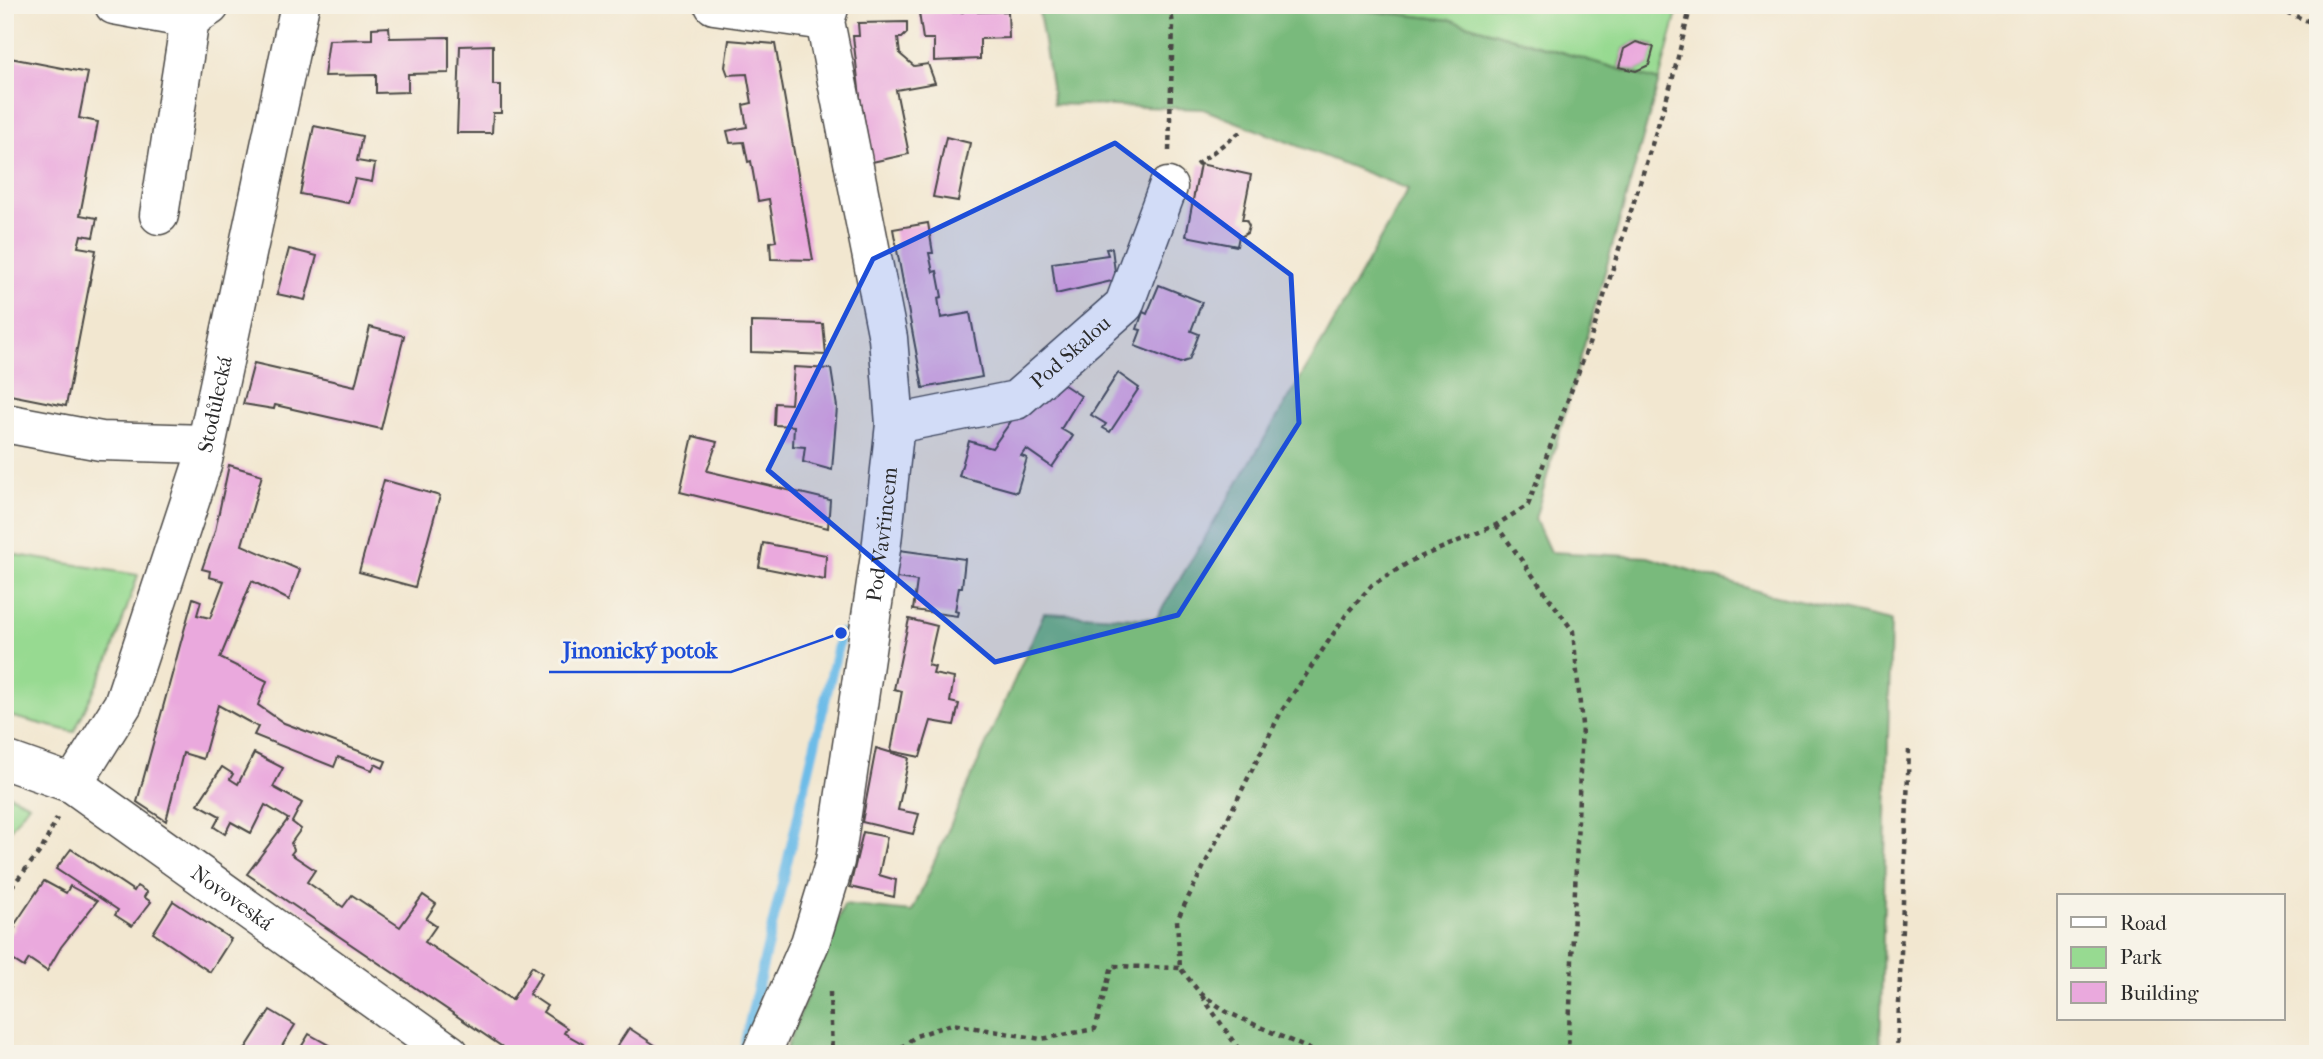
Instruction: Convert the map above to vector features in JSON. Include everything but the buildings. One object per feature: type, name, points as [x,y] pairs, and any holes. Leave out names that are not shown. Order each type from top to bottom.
[{"type":"street","points":[[114,5],[201,12],[159,215]]},
{"type":"street","name":"Stodůlecká","points":[[74,784],[123,704],[202,465],[300,5]]},
{"type":"street","points":[[714,5],[828,13]]},
{"type":"street","name":"Pod Vavřincem","points":[[761,1054],[810,943],[835,861],[882,542],[895,424],[888,338],[828,13]]},
{"type":"street","name":"Pod Skalou","points":[[895,424],[1016,400],[1124,305],[1168,187]]},
{"type":"street","points":[[5,424],[100,442],[206,444]]},
{"type":"street","name":"Novoveská","points":[[5,760],[74,784],[450,1054]]},
{"type":"path","points":[[1168,187],[1173,25],[1170,5]]},
{"type":"path","points":[[1242,1054],[1180,968],[1177,920],[1281,712],[1348,612],[1372,585],[1411,561],[1496,525],[1528,505],[1589,345],[1672,81],[1690,5]]},
{"type":"path","points":[[2268,5],[2318,25]]},
{"type":"path","points":[[1168,187],[1240,132]]},
{"type":"path","points":[[1496,525],[1573,631],[1581,725],[1568,1054]]},
{"type":"path","points":[[1897,1054],[1909,750]]},
{"type":"path","points":[[5,895],[42,849],[74,784]]},
{"type":"path","points":[[893,1054],[916,1036],[952,1024],[1041,1039],[1095,1029],[1112,966],[1180,968]]},
{"type":"path","points":[[1200,993],[1227,1012],[1320,1054]]},
{"type":"highlighted area","points":[[1115,143],[1291,275],[1299,423],[1178,615],[995,662],[768,470],[873,259]]},
{"type":"green space","points":[[1038,5],[1313,5],[1452,20],[1659,81],[1535,519],[1550,552],[1648,557],[1767,594],[1891,621],[1880,1054],[784,1054],[844,905],[912,912],[1044,613],[1156,619],[1326,336],[1408,189],[1203,109],[1054,104]]},
{"type":"green space","points":[[1313,5],[1679,5],[1659,81],[1452,20]],"holes":[[[1636,42],[1654,46],[1648,65],[1636,71],[1619,66],[1624,49]]]},
{"type":"green space","points":[[5,553],[138,575],[111,655],[74,732],[5,715]]},
{"type":"green space","points":[[5,793],[29,804],[5,836]]},
{"type":"waterway","points":[[742,1054],[841,633]]},
{"type":"place","name":"Jinonický potok","points":[[841,633]]}]
